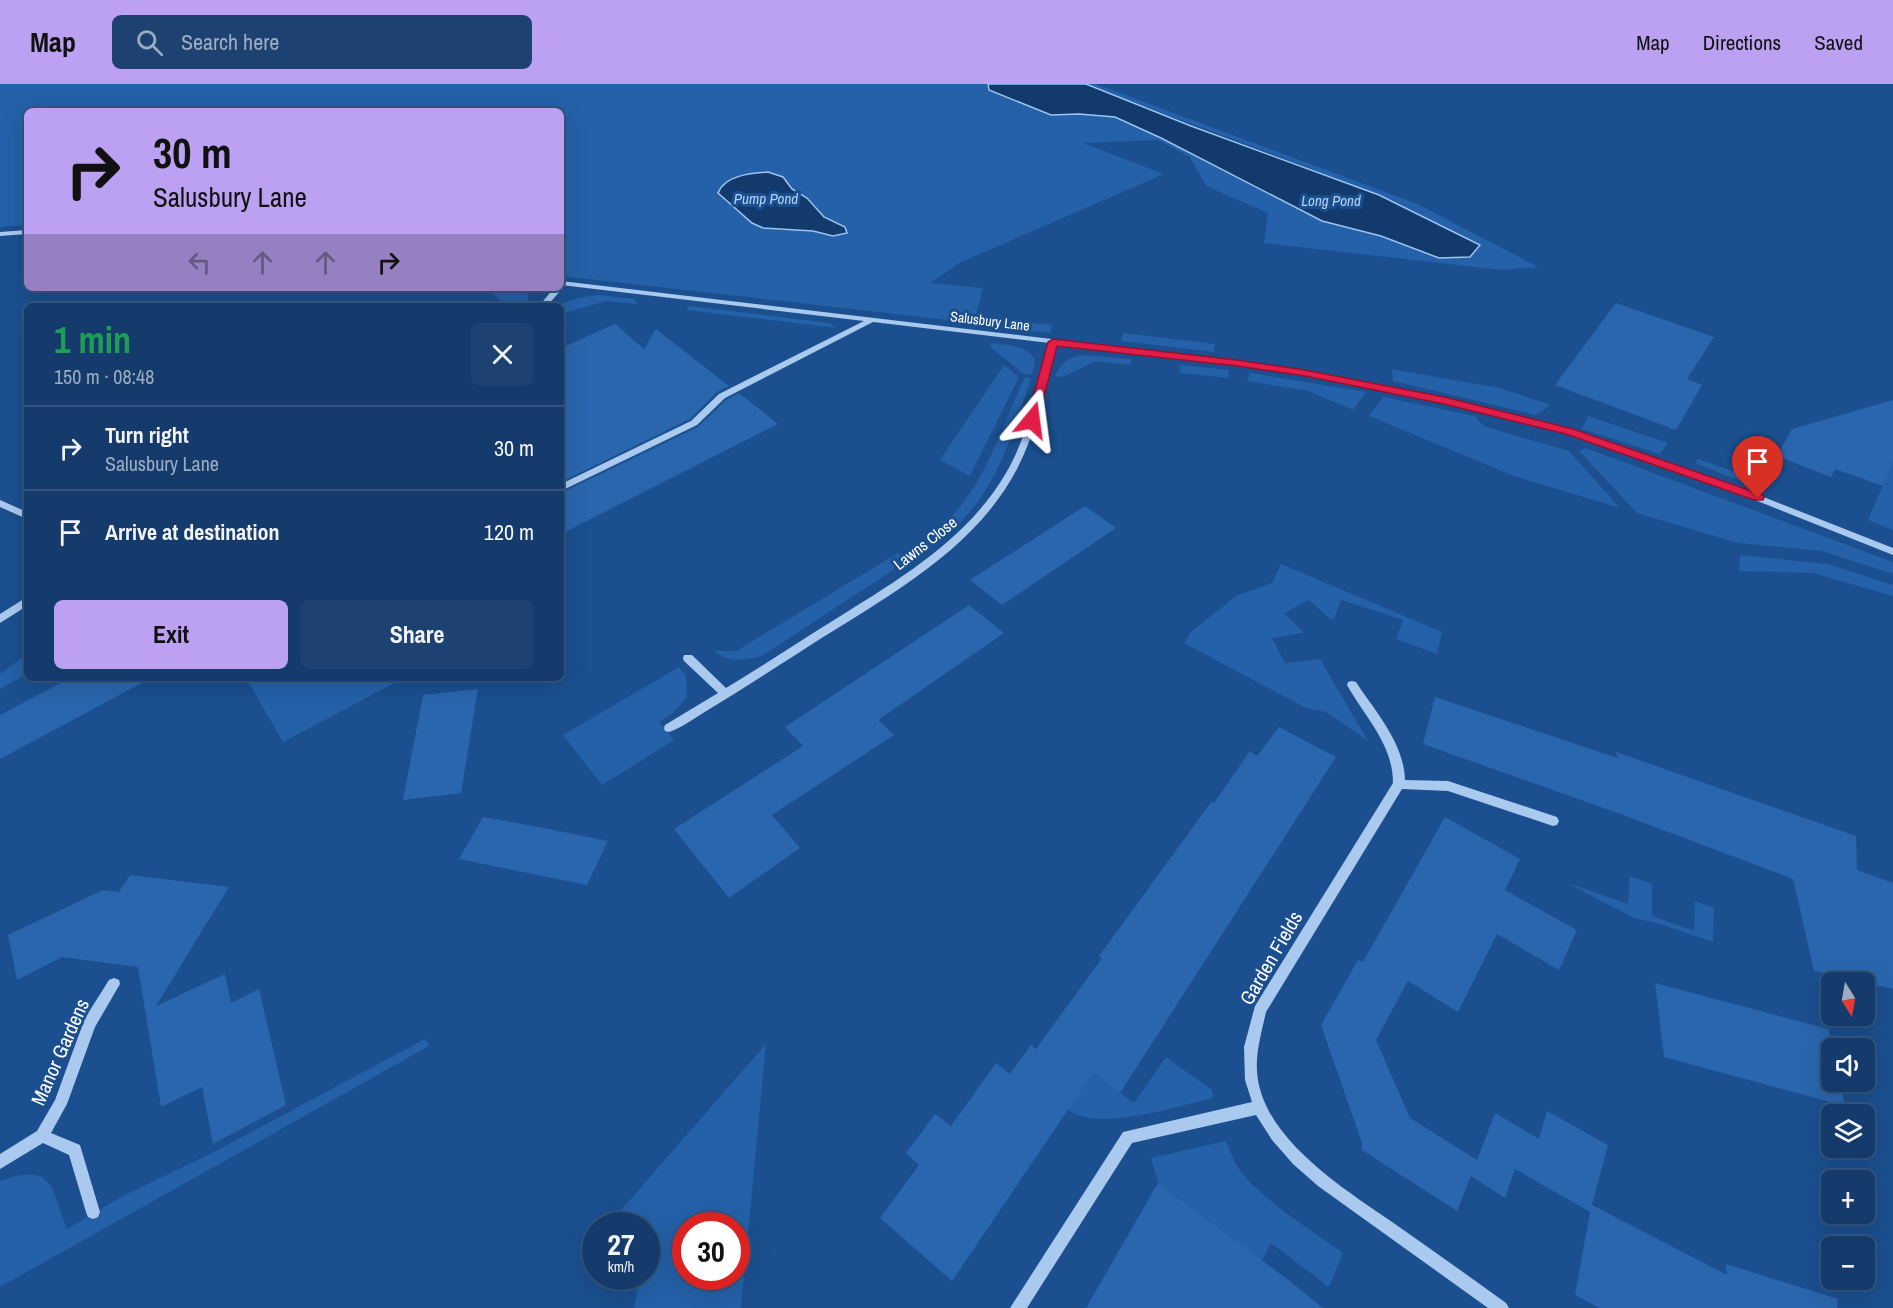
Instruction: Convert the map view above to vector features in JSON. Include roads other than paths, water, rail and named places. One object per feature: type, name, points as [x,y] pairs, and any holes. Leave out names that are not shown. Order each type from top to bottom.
[{"type":"street","points":[[0,234],[24,232]]},
{"type":"street","name":"Salusbury Lane","points":[[564,285],[1237,363],[1305,373],[1444,401],[1550,426],[1758,498],[1893,552]]},
{"type":"street","points":[[546,303],[556,291]]},
{"type":"street","points":[[564,487],[694,423],[722,396],[872,320]]},
{"type":"street","name":"Lawns Close","points":[[669,728],[919,570],[975,522],[1003,486],[1019,453],[1032,420],[1053,342]]},
{"type":"street","points":[[0,503],[24,515]]},
{"type":"street","points":[[0,620],[24,602]]},
{"type":"street","points":[[688,658],[726,694]]},
{"type":"street","points":[[1352,685],[1397,756],[1401,773],[1399,783],[1448,786],[1553,821]]},
{"type":"street","name":"Garden Fields","points":[[1399,783],[1260,1010],[1253,1029],[1250,1057],[1254,1085],[1271,1129],[1303,1166],[1501,1308]]},
{"type":"street","name":"Manor Gardens","points":[[0,1162],[42,1136],[60,1104],[90,1023],[114,984]]},
{"type":"street","points":[[1018,1308],[1128,1137],[1261,1107]]},
{"type":"street","points":[[42,1136],[75,1150],[93,1212]]},
{"type":"water","name":"Long Pond","points":[[988,84],[1086,84],[1191,126],[1379,195],[1480,245],[1470,257],[1439,258],[1381,236],[1322,221],[1161,138],[1115,117],[1079,114],[1051,115],[989,90]]},
{"type":"water","name":"Pump Pond","points":[[768,172],[783,177],[792,189],[807,198],[824,217],[845,227],[847,233],[833,236],[813,231],[763,228],[752,223],[718,193],[727,182],[733,179],[747,174]]}]
